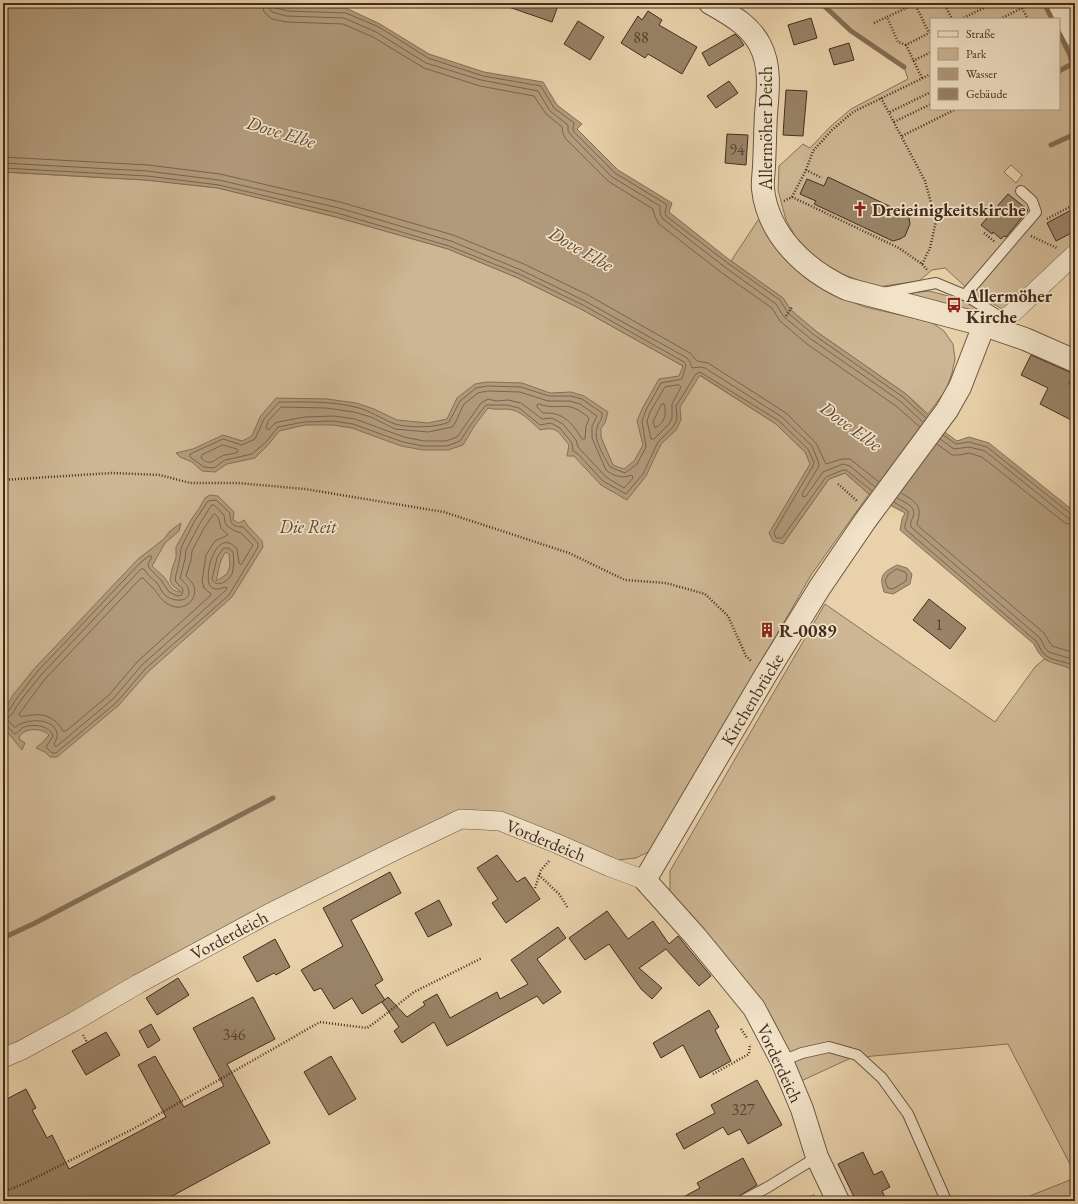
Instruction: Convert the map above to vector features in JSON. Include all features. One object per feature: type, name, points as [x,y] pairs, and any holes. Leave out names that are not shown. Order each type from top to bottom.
[{"type":"street","name":"Allermöher Deich","points":[[710,3],[740,21],[753,34],[761,45],[767,64],[768,94],[763,189],[767,209],[782,238],[805,264],[830,281],[847,289],[996,325],[1075,361]]},
{"type":"street","points":[[1057,3],[1075,38]]},
{"type":"street","points":[[996,325],[1069,250]]},
{"type":"street","name":"Kirchenbrücke","points":[[645,880],[765,676],[820,587],[865,521],[947,410],[996,325]]},
{"type":"street","name":"Vorderdeich","points":[[3,1058],[22,1050],[138,984],[268,914],[461,819],[500,821],[645,880],[696,937],[754,1008],[782,1061],[802,1109],[817,1157],[838,1201]]},
{"type":"lane","points":[[965,296],[1036,212],[1032,201],[1021,191]]},
{"type":"lane","points":[[869,295],[936,284],[965,296],[996,325]]},
{"type":"lane","points":[[782,1061],[802,1053],[829,1047],[857,1055],[882,1078],[908,1114],[945,1198]]},
{"type":"lane","points":[[742,1201],[817,1157]]},
{"type":"path","points":[[944,3],[952,18]]},
{"type":"path","points":[[981,3],[984,8]]},
{"type":"path","points":[[963,18],[994,3]]},
{"type":"path","points":[[1019,3],[1027,18]]},
{"type":"path","points":[[874,23],[916,4],[930,33],[906,45]]},
{"type":"path","points":[[1002,18],[1022,8]]},
{"type":"path","points":[[887,17],[898,42],[906,45],[922,78]]},
{"type":"path","points":[[913,61],[930,52]]},
{"type":"path","points":[[785,200],[792,197],[806,170],[813,151],[832,130],[853,112],[930,74]]},
{"type":"path","points":[[890,112],[930,92]]},
{"type":"path","points":[[881,98],[890,112],[925,180],[936,221],[930,248],[922,264]]},
{"type":"path","points":[[894,122],[930,104]]},
{"type":"path","points":[[902,136],[954,110]]},
{"type":"path","points":[[1073,127],[1075,134]]},
{"type":"path","points":[[806,170],[822,178]]},
{"type":"path","points":[[792,197],[899,248],[922,264],[936,284]]},
{"type":"path","points":[[1045,220],[1075,204]]},
{"type":"path","points":[[1020,230],[1058,248],[1069,250]]},
{"type":"path","points":[[786,316],[792,307]]},
{"type":"path","points":[[3,480],[112,473],[160,475],[190,484],[238,483],[305,489],[444,512],[570,553],[625,580],[666,583],[705,594],[728,616],[746,656],[765,676]]},
{"type":"path","points":[[535,888],[540,870],[548,861],[553,860]]},
{"type":"path","points":[[539,875],[559,894],[568,908]]},
{"type":"path","points":[[3,1192],[23,1184],[133,1129],[320,1022],[367,1028],[414,992],[482,958]]},
{"type":"path","points":[[713,1074],[749,1054],[751,1046],[741,1029]]},
{"type":"green space","points":[[821,3],[1052,3],[1060,18],[930,18],[930,110],[1060,110],[1060,19],[1075,49],[1075,248],[1004,310],[969,290],[945,268],[932,270],[919,281],[877,287],[844,275],[818,260],[799,243],[786,220],[778,190],[779,166],[803,144],[810,148],[831,126],[851,109],[908,79],[904,67],[851,31]],"holes":[[[1011,165],[1022,175],[1016,183],[1004,172]]]},
{"type":"green space","name":"Die Reit","points":[[3,172],[146,180],[218,188],[336,217],[448,249],[518,278],[581,309],[699,375],[776,424],[805,452],[811,464],[783,544],[829,479],[845,473],[869,494],[811,575],[654,849],[636,858],[618,860],[460,812],[3,1049]]},
{"type":"green space","points":[[760,217],[772,238],[801,274],[829,293],[865,307],[931,322],[944,331],[953,344],[955,359],[946,390],[928,414],[906,394],[817,332],[790,310],[783,298],[731,261]]},
{"type":"green space","points":[[929,291],[960,299],[986,314],[901,294]]},
{"type":"green space","points":[[825,604],[995,722],[1035,667],[1044,659],[1068,667],[1075,672],[1075,1174],[1008,1044],[851,1058],[799,1082],[670,894],[670,871]]},
{"type":"green space","points":[[1075,1178],[1075,1201],[1017,1201]]},
{"type":"water","name":"Dove Elbe","points":[[3,3],[267,3],[288,7],[346,8],[380,24],[429,54],[484,72],[543,82],[557,105],[582,124],[577,129],[618,170],[672,203],[669,212],[731,261],[783,298],[791,310],[817,332],[906,394],[946,433],[957,441],[969,437],[989,443],[1075,512],[1075,672],[1043,657],[1038,652],[1034,644],[900,530],[905,513],[869,494],[845,473],[829,479],[783,544],[773,541],[769,533],[810,464],[805,452],[776,424],[700,375],[680,407],[681,420],[676,430],[661,444],[646,476],[627,500],[601,485],[574,456],[567,456],[569,445],[560,433],[551,429],[540,430],[517,411],[507,409],[488,408],[475,425],[463,445],[448,450],[423,450],[401,446],[352,428],[333,425],[305,425],[279,431],[255,458],[227,464],[215,472],[202,471],[192,462],[180,457],[176,453],[193,449],[223,435],[242,441],[252,436],[260,417],[276,398],[327,399],[356,403],[374,409],[397,420],[428,423],[447,419],[457,398],[475,384],[487,382],[522,383],[550,393],[571,392],[584,396],[608,412],[605,423],[601,428],[601,437],[613,465],[624,469],[634,461],[643,445],[637,421],[659,379],[679,376],[683,366],[581,309],[518,278],[448,249],[336,217],[218,188],[146,180],[3,172]]},
{"type":"water","points":[[210,495],[218,496],[234,512],[233,520],[239,523],[244,520],[262,541],[263,547],[232,597],[148,672],[119,705],[57,757],[50,757],[45,752],[36,748],[49,735],[41,730],[30,730],[22,733],[19,737],[20,740],[25,743],[22,750],[4,728],[3,712],[13,695],[34,669],[138,559],[164,539],[170,531],[181,523],[179,531],[165,543],[152,566],[164,577],[175,591],[181,592],[172,585],[170,580],[176,558],[176,547],[205,498]],"holes":[[[226,552],[229,554],[230,566],[227,574],[216,581],[222,558]]]},
{"type":"water","points":[[897,565],[907,568],[912,574],[910,584],[893,594],[884,592],[882,582],[883,575]]},
{"type":"building","points":[[503,3],[559,3],[552,22],[503,5]]},
{"type":"building","points":[[648,11],[662,20],[659,25],[697,47],[682,74],[648,54],[645,58],[621,43],[638,16],[642,20]]},
{"type":"building","points":[[811,18],[817,38],[794,45],[788,25]]},
{"type":"building","points":[[578,21],[604,37],[590,60],[564,44]]},
{"type":"building","points":[[735,34],[744,45],[709,66],[702,53]]},
{"type":"building","points":[[849,43],[854,60],[834,65],[829,49]]},
{"type":"building","points":[[729,81],[738,93],[716,108],[707,96]]},
{"type":"building","points":[[786,90],[807,91],[803,136],[783,135]]},
{"type":"building","points":[[727,134],[748,135],[746,165],[725,163]]},
{"type":"building","name":"Dreieinigkeitskirche","points":[[828,177],[906,214],[909,218],[910,224],[905,236],[893,241],[814,204],[816,201],[800,194],[807,179],[824,186]]},
{"type":"building","points":[[1008,194],[1028,210],[1006,237],[1004,236],[1001,239],[981,225]]},
{"type":"building","points":[[1075,208],[1075,231],[1056,241],[1047,223]]},
{"type":"building","points":[[1031,355],[1074,374],[1069,384],[1075,387],[1075,422],[1040,404],[1048,388],[1021,375]]},
{"type":"building","points":[[929,599],[966,628],[950,649],[913,620]]},
{"type":"building","points":[[497,855],[517,882],[525,877],[540,899],[506,923],[492,903],[498,899],[477,868]]},
{"type":"building","points":[[390,872],[401,893],[351,920],[383,980],[375,985],[385,1000],[362,1014],[352,998],[334,1009],[321,988],[314,991],[301,970],[343,946],[323,908]]},
{"type":"building","points":[[439,900],[452,925],[428,937],[415,913]]},
{"type":"building","points":[[607,911],[628,939],[653,921],[669,944],[678,936],[711,976],[699,986],[666,949],[639,968],[662,988],[652,999],[641,989],[609,944],[585,960],[569,938]]},
{"type":"building","points":[[558,927],[566,938],[537,959],[561,992],[543,1004],[537,996],[447,1046],[434,1022],[402,1043],[394,1031],[399,1027],[382,1002],[388,997],[407,1017],[425,1005],[423,1002],[437,994],[450,1018],[497,992],[500,999],[528,984],[511,960]]},
{"type":"building","points":[[275,939],[290,967],[276,975],[274,973],[257,982],[243,957]]},
{"type":"building","points":[[178,978],[189,995],[157,1015],[146,998]]},
{"type":"building","points":[[253,997],[275,1039],[227,1064],[270,1143],[163,1201],[3,1201],[3,1101],[26,1089],[36,1108],[32,1110],[47,1138],[52,1135],[69,1169],[166,1117],[138,1065],[155,1056],[184,1107],[224,1086],[193,1028]]},
{"type":"building","points":[[709,1010],[719,1027],[715,1030],[731,1061],[700,1078],[683,1045],[661,1058],[653,1043]]},
{"type":"building","points":[[151,1024],[160,1040],[148,1048],[139,1031]]},
{"type":"building","points":[[106,1032],[120,1055],[86,1075],[72,1051]]},
{"type":"building","points":[[331,1056],[356,1099],[329,1115],[304,1072]]},
{"type":"building","points":[[757,1080],[782,1125],[748,1144],[740,1129],[728,1135],[723,1127],[684,1149],[676,1134],[715,1113],[711,1105]]},
{"type":"building","points":[[863,1152],[874,1175],[882,1171],[890,1187],[882,1191],[887,1201],[856,1201],[838,1164]]},
{"type":"building","points":[[743,1158],[757,1185],[739,1196],[736,1201],[676,1201],[700,1188],[697,1183]]},
{"type":"waterway","points":[[821,3],[851,31],[904,67]]},
{"type":"waterway","points":[[1044,3],[1052,18]]},
{"type":"waterway","points":[[1060,35],[1070,55],[1075,71]]},
{"type":"waterway","points":[[1060,70],[1072,64]]},
{"type":"waterway","points":[[1051,145],[1075,134]]},
{"type":"waterway","points":[[3,938],[35,923],[273,798]]},
{"type":"place","name":"Dreieinigkeitskirche","points":[[860,209]]},
{"type":"place","name":"Allermöher Kirche","points":[[954,305]]},
{"type":"place","name":"R-0089","points":[[767,630]]}]
